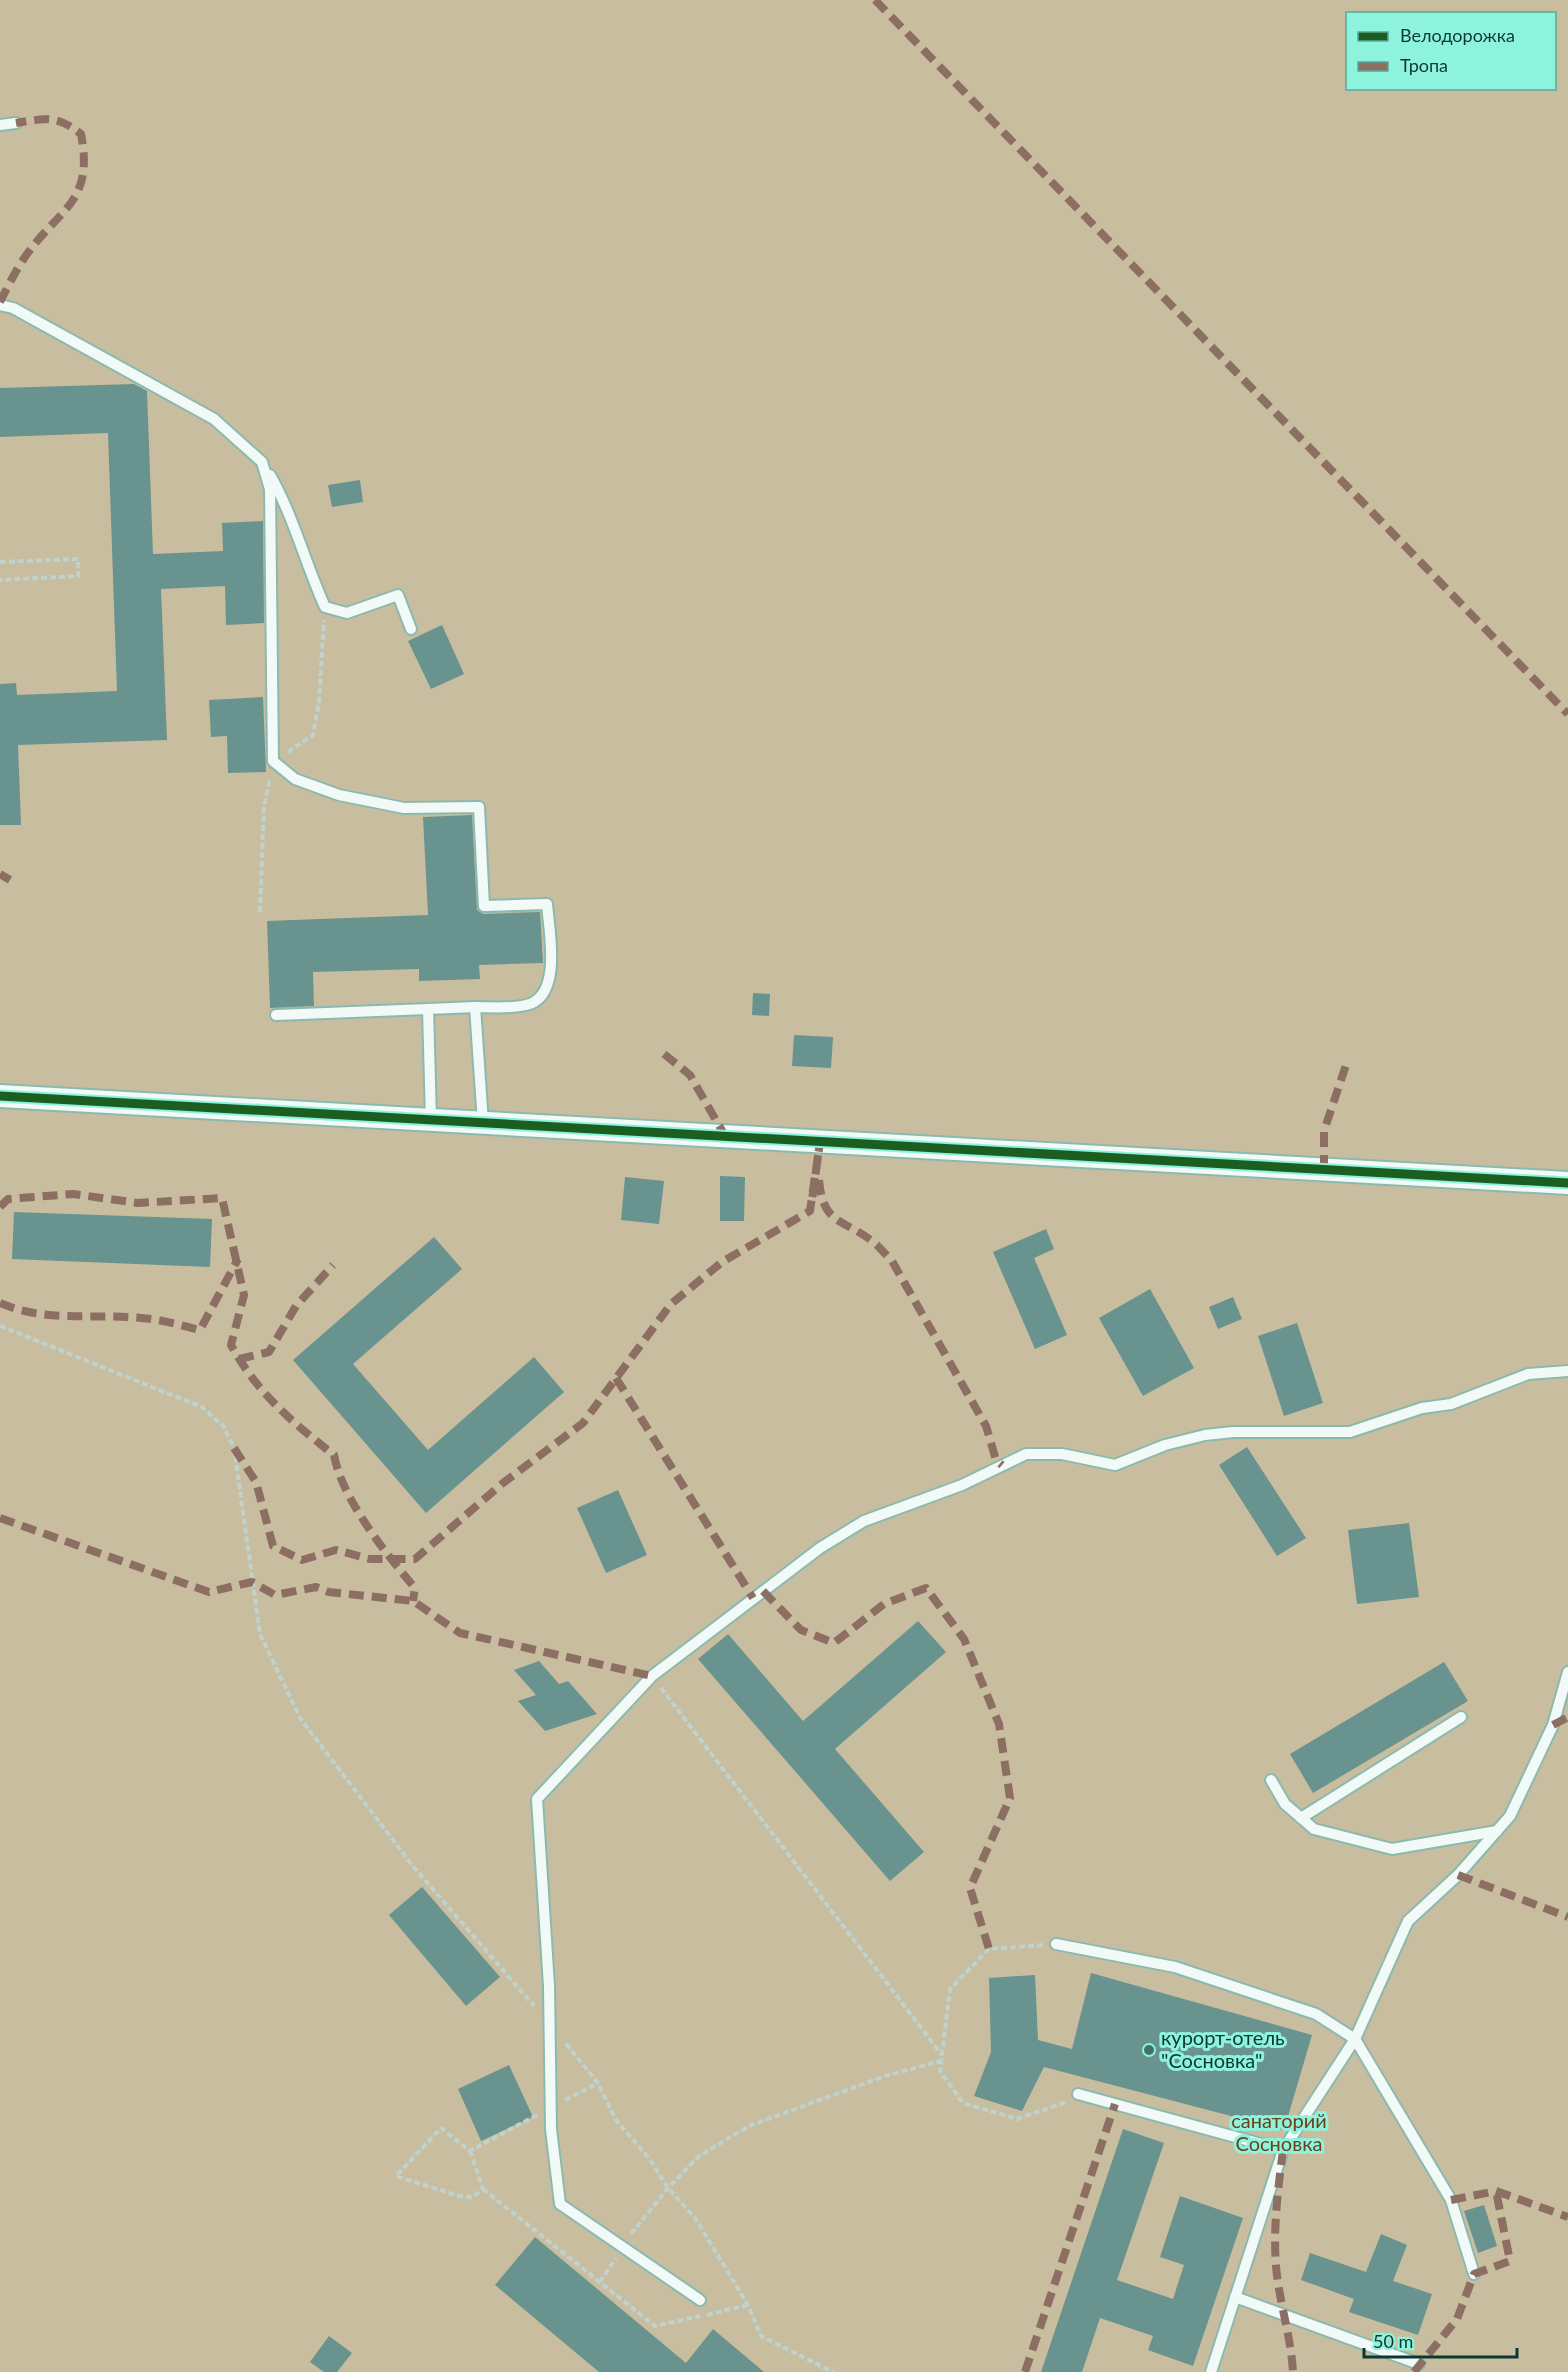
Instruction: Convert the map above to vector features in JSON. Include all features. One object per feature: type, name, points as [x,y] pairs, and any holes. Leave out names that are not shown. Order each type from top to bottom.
[{"type":"street","points":[[0,1096],[1568,1183]]},
{"type":"lane","points":[[0,124],[16,123]]},
{"type":"lane","points":[[0,305],[13,308],[214,419],[262,462],[286,503],[308,570],[325,607],[348,613],[398,595],[411,629]]},
{"type":"lane","points":[[262,462],[270,489],[273,761],[295,779],[339,795],[404,808],[478,807],[484,906],[547,904],[552,969],[549,983],[540,998],[528,1005],[276,1015]]},
{"type":"lane","points":[[475,1007],[483,1123]]},
{"type":"lane","points":[[428,1009],[431,1120]]},
{"type":"lane","points":[[700,2300],[560,2204],[550,2108],[549,2024],[537,1799],[652,1676],[820,1548],[864,1521],[962,1485],[1026,1454],[1062,1454],[1114,1465],[1166,1445],[1205,1435],[1233,1432],[1350,1432],[1422,1408],[1451,1404],[1528,1374],[1568,1371]]},
{"type":"lane","points":[[1211,2372],[1283,2150],[1355,2039],[1408,1921],[1458,1875],[1510,1816],[1553,1725],[1568,1672]]},
{"type":"lane","points":[[1301,1818],[1461,1717]]},
{"type":"lane","points":[[1271,1780],[1285,1804],[1314,1829],[1392,1848],[1497,1831]]},
{"type":"lane","points":[[1056,1944],[1175,1967],[1316,2014],[1355,2039],[1451,2200],[1474,2274]]},
{"type":"lane","points":[[1078,2094],[1283,2150]]},
{"type":"lane","points":[[1235,2297],[1419,2364]]},
{"type":"path","points":[[0,562],[78,559],[78,576],[0,580]]},
{"type":"path","points":[[260,912],[264,806],[273,761],[313,735],[320,702],[325,607]]},
{"type":"path","points":[[0,1326],[202,1407],[224,1427],[234,1448],[260,1634],[300,1718],[412,1865],[597,2083],[616,2120],[649,2158],[668,2188],[695,2218],[748,2306],[761,2336],[833,2372]]},
{"type":"path","points":[[652,1676],[942,2055]]},
{"type":"path","points":[[1056,1944],[989,1948],[950,1989],[940,2071],[963,2103],[1017,2119],[1064,2104],[1078,2094]]},
{"type":"path","points":[[642,2218],[699,2156],[749,2126],[885,2076],[941,2061]]},
{"type":"path","points":[[470,2151],[597,2083]]},
{"type":"path","points":[[483,2189],[473,2198],[459,2196],[396,2176],[441,2128],[470,2151],[483,2189],[655,2326],[748,2306]]},
{"type":"green space","name":"санаторий Сосновка","points":[[0,0],[1568,0],[1568,2372],[0,2372]]},
{"type":"building","points":[[134,384],[147,391],[153,554],[223,551],[222,523],[263,521],[264,623],[226,625],[225,586],[161,589],[167,740],[18,745],[21,825],[0,825],[0,684],[16,683],[17,695],[117,691],[108,433],[0,437],[0,388]]},
{"type":"building","points":[[360,480],[363,502],[332,507],[328,485]]},
{"type":"building","points":[[442,625],[464,674],[431,689],[408,641]]},
{"type":"building","points":[[263,697],[266,772],[228,773],[227,736],[211,737],[209,700]]},
{"type":"building","points":[[472,815],[477,910],[483,914],[540,912],[543,963],[479,965],[480,979],[419,981],[419,969],[313,972],[314,1006],[270,1008],[267,921],[428,915],[423,817]]},
{"type":"building","points":[[753,993],[770,994],[769,1016],[752,1015]]},
{"type":"building","points":[[794,1035],[833,1037],[831,1068],[792,1066]]},
{"type":"building","points":[[720,1176],[745,1177],[744,1221],[720,1221]]},
{"type":"building","points":[[625,1177],[664,1181],[659,1224],[621,1220]]},
{"type":"building","points":[[14,1212],[212,1219],[210,1267],[12,1259]]},
{"type":"building","points":[[1046,1229],[1054,1249],[1034,1258],[1067,1335],[1035,1349],[993,1252]]},
{"type":"building","points":[[434,1237],[462,1269],[353,1364],[428,1450],[534,1357],[564,1392],[426,1513],[293,1360]]},
{"type":"building","points":[[1150,1289],[1194,1368],[1143,1396],[1099,1318]]},
{"type":"building","points":[[1233,1297],[1242,1319],[1218,1329],[1209,1307]]},
{"type":"building","points":[[1297,1323],[1323,1403],[1284,1416],[1258,1336]]},
{"type":"building","points":[[1247,1447],[1306,1538],[1277,1556],[1219,1465]]},
{"type":"building","points":[[618,1490],[647,1555],[606,1573],[577,1508]]},
{"type":"building","points":[[1409,1523],[1419,1597],[1357,1604],[1348,1530]]},
{"type":"building","points":[[918,1621],[946,1652],[835,1749],[924,1852],[890,1881],[698,1659],[728,1634],[803,1721]]},
{"type":"building","points":[[539,1661],[559,1684],[568,1681],[597,1714],[545,1731],[518,1701],[536,1695],[514,1670]]},
{"type":"building","points":[[1444,1662],[1468,1701],[1313,1793],[1290,1754]]},
{"type":"building","points":[[422,1887],[500,1977],[466,2006],[389,1915]]},
{"type":"building","name":"курорт-отель \"Сосновка\"","points":[[1091,1973],[1312,2035],[1284,2130],[1044,2067],[1022,2111],[974,2096],[991,2052],[989,1978],[1035,1975],[1038,2040],[1072,2049]]},
{"type":"building","points":[[509,2065],[533,2117],[481,2141],[458,2089]]},
{"type":"building","points":[[1123,2129],[1164,2143],[1117,2280],[1173,2299],[1184,2265],[1160,2257],[1180,2196],[1243,2218],[1193,2366],[1148,2350],[1153,2336],[1100,2318],[1082,2372],[1041,2372]]},
{"type":"building","points":[[1484,2205],[1497,2246],[1478,2253],[1464,2211]]},
{"type":"building","points":[[1381,2234],[1407,2245],[1393,2281],[1432,2294],[1418,2335],[1349,2312],[1354,2299],[1301,2280],[1310,2253],[1366,2272]]},
{"type":"building","points":[[535,2237],[686,2363],[713,2329],[764,2372],[599,2372],[495,2285]]},
{"type":"building","points":[[329,2336],[352,2353],[337,2372],[324,2372],[310,2362]]},
{"type":"marked path","points":[[875,0],[1568,714]]},
{"type":"marked path","points":[[0,302],[27,254],[72,202],[83,175],[84,157],[81,134],[51,119],[16,123]]},
{"type":"marked path","points":[[0,874],[10,880]]},
{"type":"marked path","points":[[664,1054],[690,1075],[725,1136]]},
{"type":"marked path","points":[[1324,1170],[1324,1131],[1347,1062]]},
{"type":"marked path","points":[[234,1448],[256,1482],[273,1546],[302,1560],[336,1550],[370,1559],[415,1559],[503,1483],[583,1423],[671,1304],[722,1262],[810,1211],[820,1142],[812,1200]]},
{"type":"marked path","points":[[819,1180],[821,1195],[830,1213],[872,1241],[892,1261],[986,1426],[996,1460],[1002,1465]]},
{"type":"marked path","points":[[0,1207],[8,1199],[73,1194],[138,1203],[222,1198],[244,1295],[231,1345],[252,1378],[276,1406],[334,1455],[346,1490],[355,1507],[379,1543],[415,1588],[413,1601]]},
{"type":"marked path","points":[[0,1303],[37,1313],[132,1317],[169,1322],[200,1330],[238,1259]]},
{"type":"marked path","points":[[239,1359],[269,1352],[296,1306],[333,1265]]},
{"type":"marked path","points":[[616,1378],[753,1598]]},
{"type":"marked path","points":[[0,1518],[209,1592],[252,1582],[275,1595],[316,1587],[329,1592],[413,1601],[460,1633],[652,1676]]},
{"type":"marked path","points":[[763,1591],[801,1630],[834,1643],[884,1604],[926,1588],[964,1639],[999,1724],[1010,1798],[970,1888],[989,1949]]},
{"type":"marked path","points":[[1553,1725],[1568,1717]]},
{"type":"marked path","points":[[1458,1875],[1568,1917]]},
{"type":"marked path","points":[[1025,2372],[1115,2104]]},
{"type":"marked path","points":[[1283,2150],[1275,2252],[1293,2372]]},
{"type":"marked path","points":[[1451,2200],[1496,2191],[1568,2217]]},
{"type":"marked path","points":[[1414,2372],[1457,2319],[1474,2274],[1510,2261],[1496,2191]]},
{"type":"cycle path","points":[[0,1096],[1568,1183]]},
{"type":"place","name":"курорт-отель \"Сосновка\"","points":[[1149,2050]]}]
